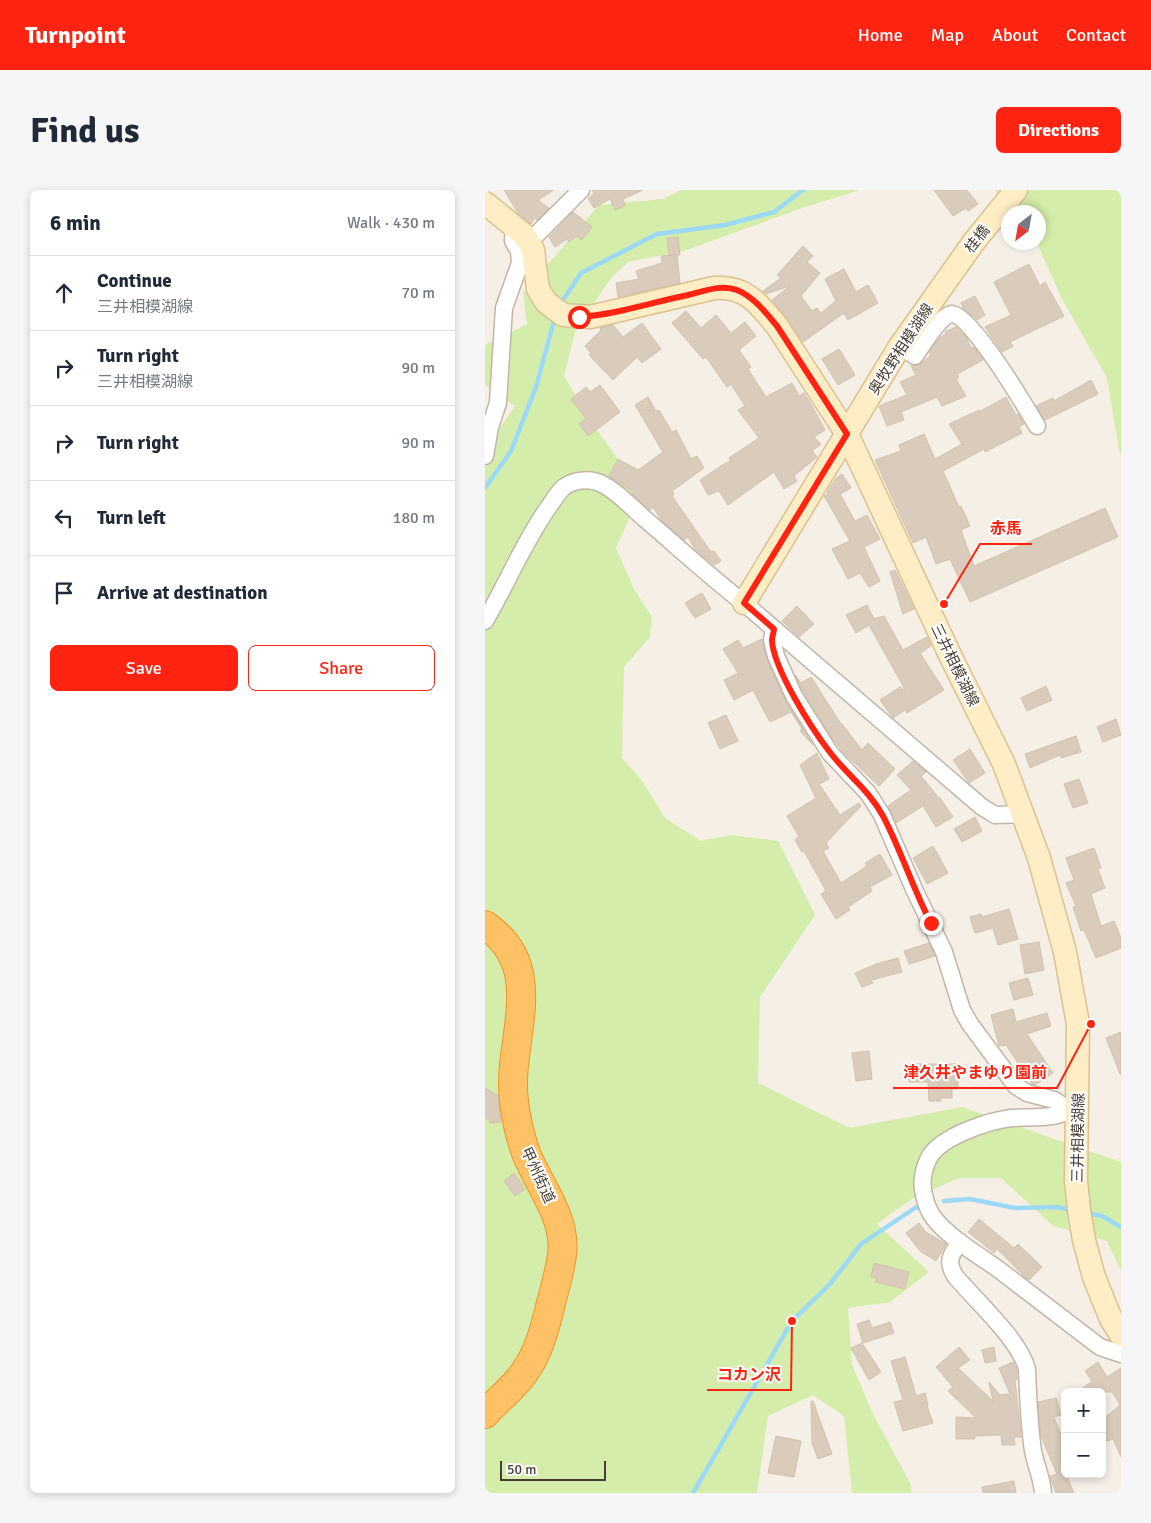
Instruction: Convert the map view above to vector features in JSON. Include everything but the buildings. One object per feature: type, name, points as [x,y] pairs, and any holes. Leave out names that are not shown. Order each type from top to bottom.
[{"type":"highway","name":"甲州街道","points":[[485,925],[503,942],[514,958],[521,975],[522,1000],[513,1092],[515,1115],[527,1153],[559,1220],[563,1242],[559,1273],[539,1345],[523,1375],[485,1414]]},
{"type":"main road","name":"桂橋","points":[[957,264],[1016,190]]},
{"type":"main road","points":[[485,203],[522,234]]},
{"type":"main road","name":"三井相模湖線","points":[[522,234],[533,250],[538,289],[541,296],[551,307],[563,315],[590,316],[714,288],[735,289],[743,292],[765,311],[777,326],[847,434],[949,652],[1004,764],[1042,868],[1065,952],[1079,1024],[1073,1109],[1077,1137],[1076,1181],[1084,1240],[1094,1277],[1111,1319],[1121,1336]]},
{"type":"main road","name":"奥牧野相模湖線","points":[[744,603],[900,346],[957,264]]},
{"type":"street","points":[[485,456],[490,427],[498,403],[503,308],[521,263],[519,251],[513,241],[581,190]]},
{"type":"street","points":[[900,346],[915,356],[930,334],[946,317],[951,314],[957,314],[974,330],[1037,426]]},
{"type":"street","points":[[485,621],[539,521],[563,488],[575,481],[596,482],[604,485],[989,812],[1005,815],[1023,814]]},
{"type":"street","points":[[774,629],[772,640],[776,656],[794,696],[830,752],[868,793],[886,822],[914,889],[944,952],[962,1010],[970,1024],[1016,1086],[1027,1093],[1054,1100],[1073,1109]]},
{"type":"street","points":[[1073,1109],[1054,1116],[1009,1118],[982,1125],[944,1142],[934,1151],[927,1163],[922,1182],[923,1190],[933,1218],[961,1242],[1100,1347],[1121,1354]]},
{"type":"street","points":[[961,1242],[953,1251],[949,1261],[950,1269],[969,1294],[1010,1338],[1025,1362],[1031,1436],[1043,1493]]},
{"type":"green space","points":[[681,190],[860,190],[805,207],[684,251],[628,262],[611,278],[575,332],[564,376],[588,417],[641,492],[616,548],[634,589],[652,617],[650,637],[624,667],[622,758],[643,782],[665,818],[701,841],[730,835],[778,841],[815,915],[760,997],[758,1083],[850,1128],[962,1107],[1121,1162],[1121,1271],[1107,1241],[1053,1226],[1001,1178],[959,1178],[912,1199],[877,1224],[929,1272],[890,1302],[848,1308],[852,1365],[874,1416],[911,1485],[911,1493],[852,1493],[844,1416],[813,1395],[768,1416],[758,1493],[485,1493],[485,450],[515,406],[485,385],[485,345],[527,324],[523,293],[599,205],[663,199]]},
{"type":"green space","points":[[994,190],[1121,190],[1121,455],[1107,378],[1063,301],[1040,250],[1046,250],[1046,205],[1008,205]]},
{"type":"waterway","points":[[563,300],[581,273],[657,234],[725,225],[774,212],[803,190]]},
{"type":"waterway","points":[[485,488],[511,451],[536,387],[555,317]]},
{"type":"waterway","points":[[944,1201],[970,1199],[1015,1208],[1057,1207],[1072,1210]]},
{"type":"waterway","points":[[693,1493],[792,1321],[830,1284],[861,1244],[915,1208],[923,1206]]},
{"type":"waterway","points":[[1087,1213],[1102,1216],[1121,1227]]},
{"type":"place","name":"赤馬","points":[[944,604]]},
{"type":"place","name":"津久井やまゆり園前","points":[[1091,1024]]},
{"type":"place","name":"コカン沢","points":[[792,1321]]},
{"type":"route","points":[[579,317],[611,312],[714,288],[735,289],[743,292],[765,311],[777,326],[847,434],[744,603],[774,629],[772,640],[776,656],[794,696],[830,752],[868,793],[882,815],[931,923]]}]
